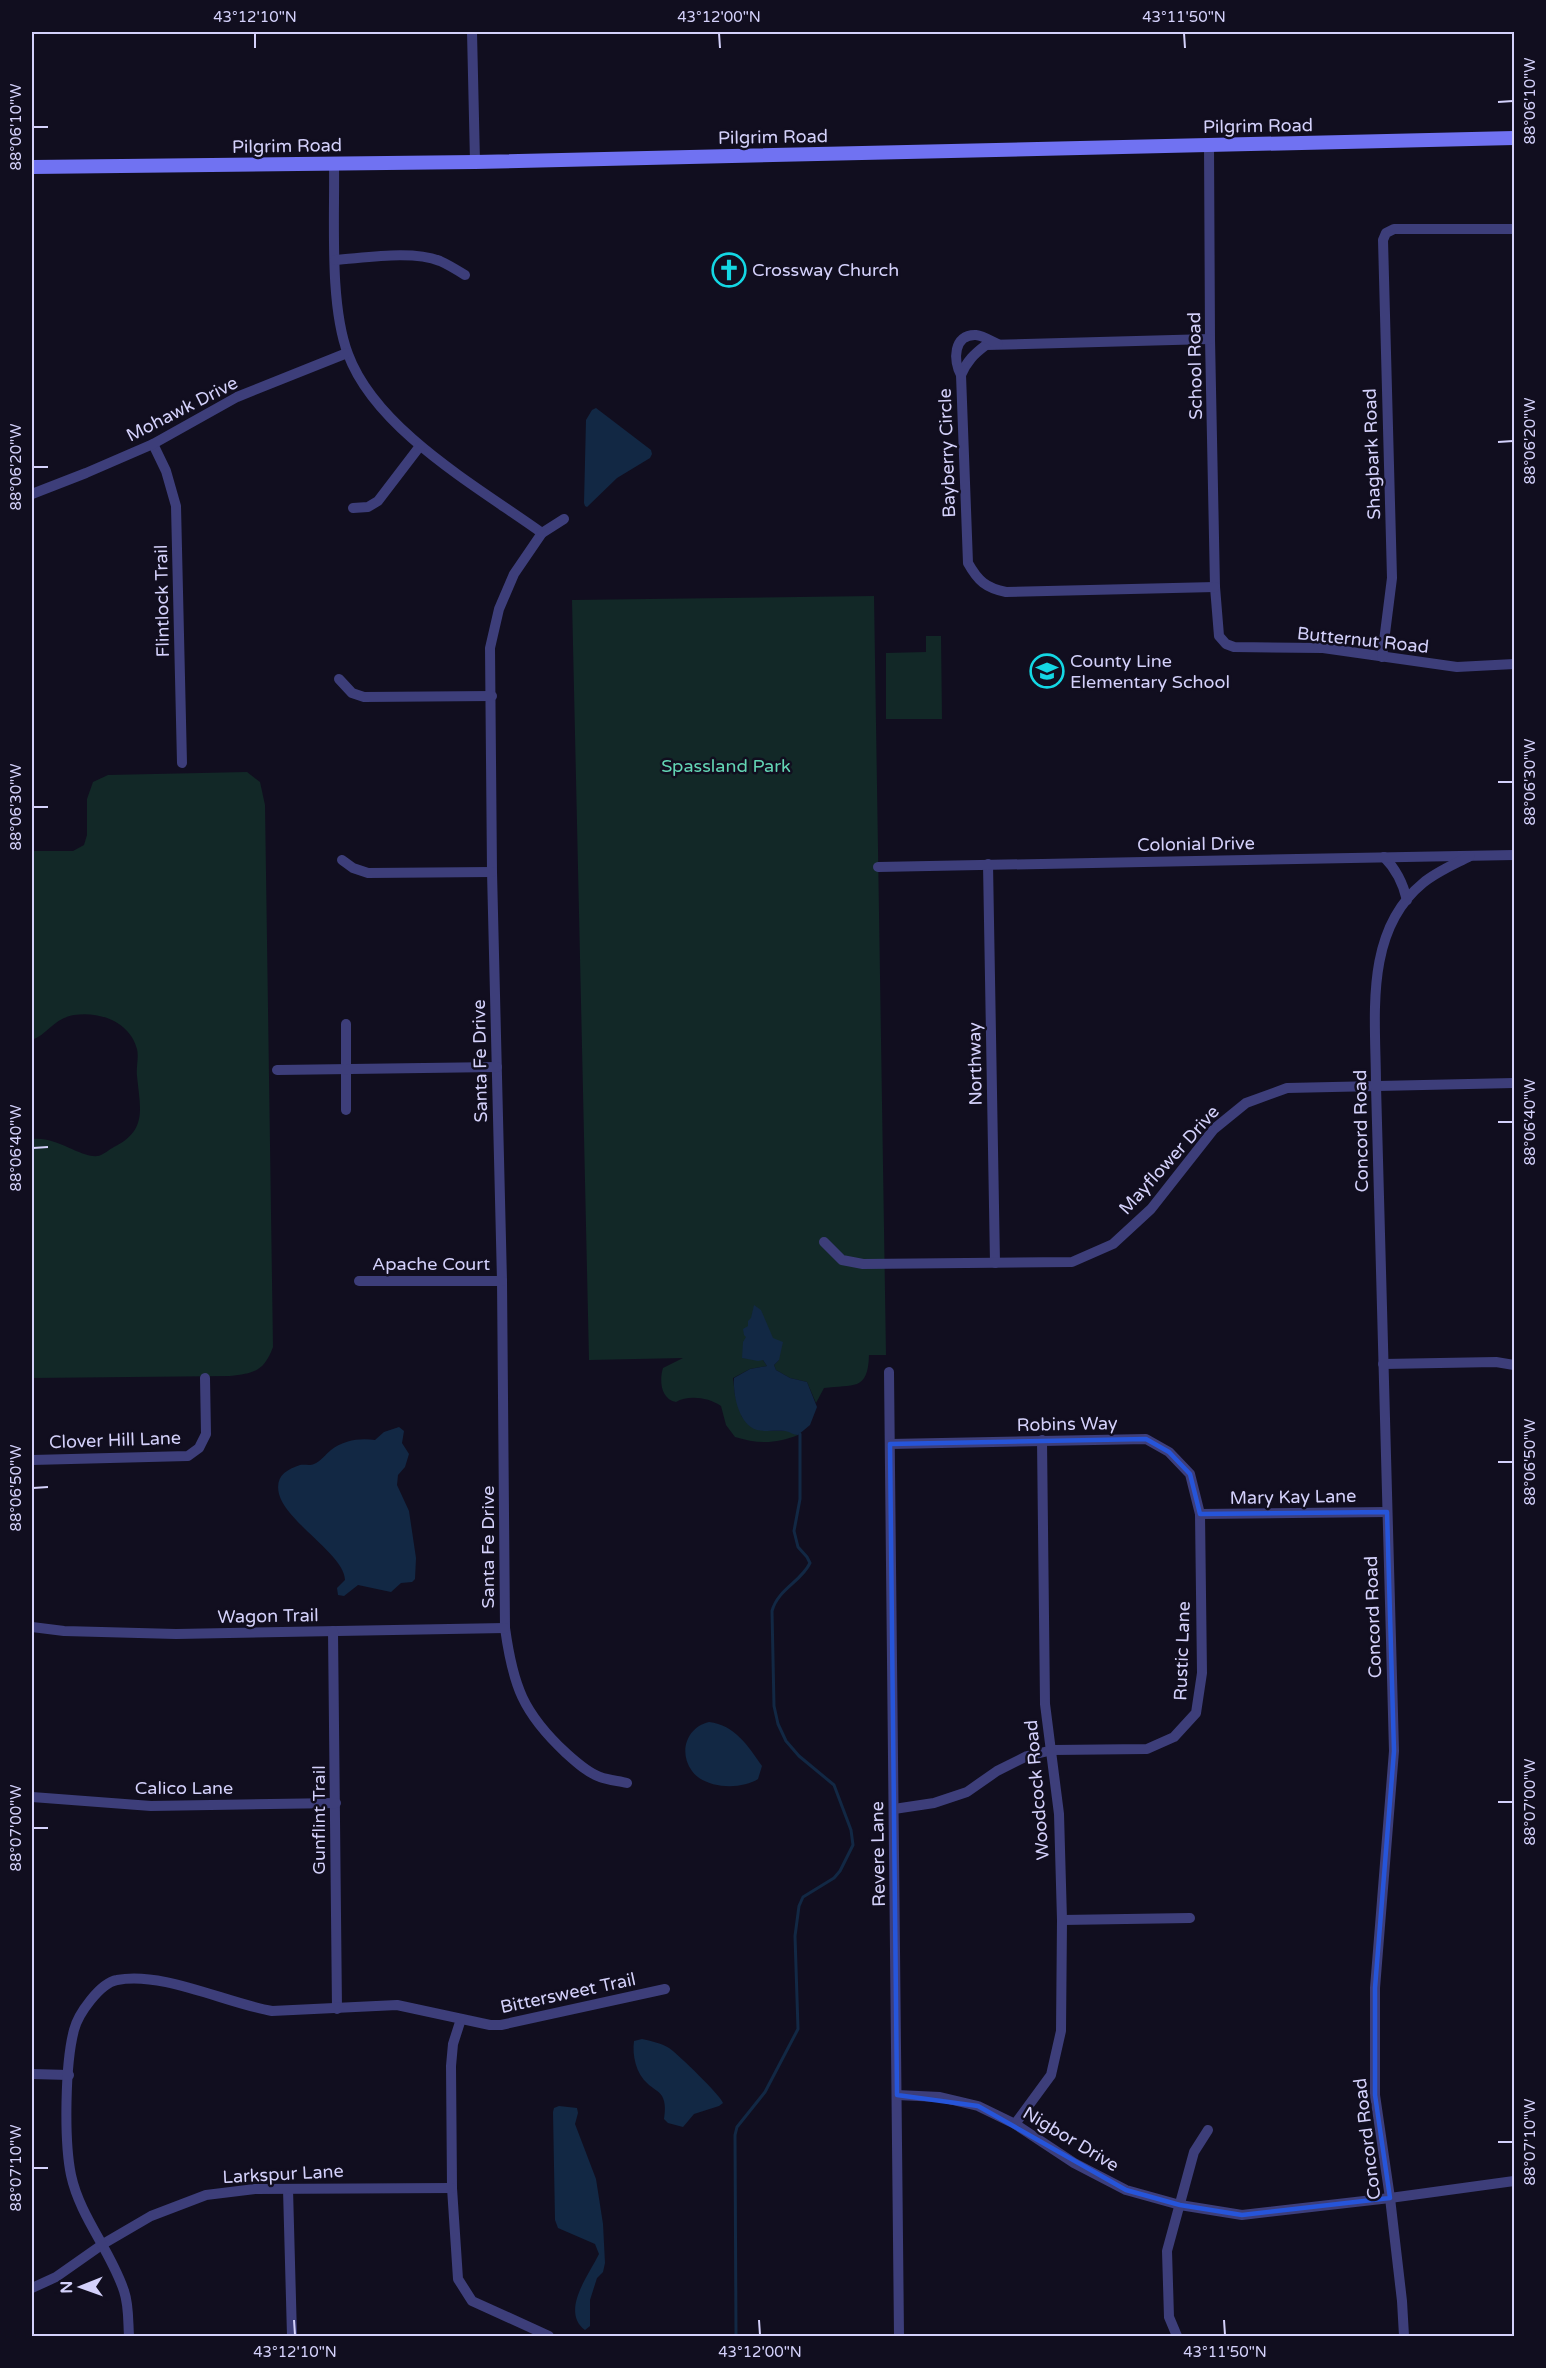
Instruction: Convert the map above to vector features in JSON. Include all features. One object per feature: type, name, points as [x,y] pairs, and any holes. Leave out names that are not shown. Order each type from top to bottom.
[{"type":"street","points":[[472,32],[475,162]]},
{"type":"street","name":"Pilgrim Road","points":[[32,167],[475,162],[1515,138]]},
{"type":"street","name":"School Road","points":[[1209,145],[1215,587]]},
{"type":"street","points":[[334,164],[338,311],[347,353],[374,402],[420,446],[542,533]]},
{"type":"street","name":"Shagbark Road","points":[[1382,657],[1392,578],[1382,250],[1386,233],[1394,230],[1515,229]]},
{"type":"street","points":[[335,260],[429,258],[440,261],[465,275]]},
{"type":"street","points":[[961,375],[955,356],[956,349],[965,338],[971,335],[982,336],[999,344]]},
{"type":"street","name":"Bayberry Circle","points":[[1210,339],[986,345],[967,362],[961,375],[968,563],[974,574],[990,589],[1006,592],[1215,587]]},
{"type":"street","name":"Mohawk Drive","points":[[32,494],[153,444],[237,397],[347,353]]},
{"type":"street","name":"Flintlock Trail","points":[[153,444],[166,471],[176,506],[182,763]]},
{"type":"street","points":[[354,508],[368,507],[378,501],[420,446]]},
{"type":"street","name":"Santa Fe Drive","points":[[564,519],[542,533],[514,574],[498,609],[490,648],[492,872],[502,1281],[505,1628],[510,1663],[522,1699],[544,1732],[574,1761],[599,1777],[627,1783]]},
{"type":"street","name":"Butternut Road","points":[[1215,587],[1219,636],[1226,644],[1234,647],[1323,648],[1457,667],[1515,664]]},
{"type":"street","points":[[339,679],[352,693],[364,697],[492,696]]},
{"type":"street","name":"Colonial Drive","points":[[878,867],[1515,855]]},
{"type":"street","name":"Concord Road","points":[[1404,2337],[1390,2198],[1375,2094],[1375,1988],[1394,1751],[1375,982],[1384,940],[1407,900],[1423,883],[1470,856]]},
{"type":"street","points":[[1384,857],[1394,867],[1407,900]]},
{"type":"street","points":[[342,860],[353,868],[368,873],[492,872]]},
{"type":"street","name":"Northway","points":[[988,864],[995,1263]]},
{"type":"street","points":[[346,1024],[346,1110]]},
{"type":"street","points":[[277,1070],[497,1067]]},
{"type":"street","name":"Mayflower Drive","points":[[824,1242],[842,1260],[854,1263],[1072,1262],[1113,1244],[1151,1209],[1214,1129],[1246,1102],[1287,1088],[1515,1083]]},
{"type":"street","name":"Apache Court","points":[[359,1281],[502,1281]]},
{"type":"street","points":[[1383,1364],[1496,1362],[1515,1365]]},
{"type":"street","name":"Revere Lane","points":[[889,1372],[899,2337]]},
{"type":"street","name":"Clover Hill Lane","points":[[32,1460],[188,1456],[199,1448],[206,1434],[205,1378]]},
{"type":"street","name":"Robins Way","points":[[890,1444],[1146,1438],[1169,1452],[1190,1474],[1200,1514]]},
{"type":"street","name":"Woodcock Road","points":[[1015,2124],[1051,2075],[1061,2031],[1062,1920],[1059,1814],[1053,1750],[1045,1704],[1042,1440]]},
{"type":"street","name":"Mary Kay Lane","points":[[1200,1514],[1387,1512]]},
{"type":"street","name":"Rustic Lane","points":[[894,1809],[934,1803],[967,1792],[997,1771],[1026,1756],[1053,1750],[1147,1749],[1174,1737],[1196,1713],[1202,1673],[1200,1514]]},
{"type":"street","name":"Wagon Trail","points":[[32,1627],[64,1631],[176,1634],[505,1628]]},
{"type":"street","name":"Gunflint Trail","points":[[333,1631],[337,2009]]},
{"type":"street","name":"Calico Lane","points":[[32,1797],[151,1806],[336,1803]]},
{"type":"street","points":[[1062,1920],[1190,1918]]},
{"type":"street","name":"Bittersweet Trail","points":[[129,2337],[125,2293],[103,2244],[82,2207],[71,2175],[67,2125],[74,2028],[94,1994],[115,1980],[142,1978],[173,1983],[272,2011],[397,2005],[490,2025],[501,2025],[665,1989]]},
{"type":"street","points":[[461,2019],[453,2044],[452,2066],[452,2187],[458,2279],[472,2301],[549,2337]]},
{"type":"street","points":[[32,2074],[69,2075]]},
{"type":"street","name":"Nigbor Drive","points":[[897,2095],[940,2097],[978,2106],[1015,2124],[1074,2163],[1126,2190],[1180,2205],[1242,2214],[1390,2198],[1515,2181]]},
{"type":"street","points":[[1177,2337],[1169,2317],[1167,2251],[1194,2152],[1208,2130]]},
{"type":"street","name":"Larkspur Lane","points":[[32,2288],[57,2277],[103,2244],[151,2216],[206,2195],[255,2189],[452,2187]]},
{"type":"street","points":[[288,2189],[292,2337]]},
{"type":"highlighted area","points":[[1146,1439],[1169,1452],[1190,1474],[1200,1514],[1387,1512],[1394,1751],[1375,1988],[1375,2095],[1390,2198],[1242,2215],[1180,2205],[1126,2190],[978,2106],[897,2095],[890,1444]]},
{"type":"green space","name":"Spassland Park","points":[[874,596],[886,1355],[869,1355],[866,1375],[862,1381],[851,1386],[824,1388],[816,1403],[807,1382],[790,1378],[776,1370],[774,1365],[779,1360],[743,1358],[763,1360],[767,1366],[750,1369],[733,1378],[735,1395],[742,1417],[766,1431],[788,1431],[798,1435],[767,1442],[751,1441],[735,1437],[726,1425],[721,1406],[716,1403],[692,1398],[676,1402],[667,1397],[661,1384],[663,1368],[683,1358],[589,1360],[572,600]]},
{"type":"green space","points":[[926,636],[941,636],[942,719],[886,719],[886,653],[926,652]]},
{"type":"green space","points":[[247,772],[260,782],[265,805],[273,1347],[262,1366],[246,1374],[32,1378],[32,1139],[50,1141],[84,1154],[98,1156],[125,1140],[132,1133],[137,1126],[140,1108],[137,1049],[128,1032],[121,1025],[104,1017],[74,1015],[61,1019],[32,1040],[32,851],[73,851],[84,845],[87,835],[87,799],[93,782],[108,775]]},
{"type":"water","points":[[596,408],[651,450],[652,454],[650,458],[617,478],[587,507],[584,503],[586,420]]},
{"type":"water","points":[[754,1305],[761,1310],[773,1338],[783,1342],[779,1360],[774,1365],[776,1370],[790,1378],[807,1382],[817,1407],[810,1425],[798,1435],[785,1431],[757,1430],[745,1422],[738,1408],[734,1392],[734,1378],[750,1369],[767,1366],[763,1360],[742,1358],[743,1342],[746,1337],[743,1329],[748,1326]]},
{"type":"water","points":[[399,1427],[404,1431],[402,1443],[409,1454],[405,1467],[398,1475],[397,1485],[409,1511],[416,1558],[415,1579],[412,1582],[401,1583],[391,1592],[358,1585],[344,1596],[338,1595],[337,1588],[345,1580],[342,1570],[326,1549],[292,1516],[279,1494],[278,1483],[286,1472],[300,1465],[316,1463],[341,1444],[364,1439],[375,1440],[384,1432]]},
{"type":"water","points":[[709,1722],[726,1727],[746,1744],[762,1766],[758,1779],[742,1785],[724,1786],[705,1781],[692,1771],[686,1756],[687,1741],[695,1729]]},
{"type":"water","points":[[642,2039],[669,2048],[690,2066],[723,2103],[694,2114],[683,2127],[668,2123],[664,2119],[665,2105],[662,2096],[644,2080],[636,2064],[634,2041]]},
{"type":"water","points":[[559,2106],[577,2108],[575,2124],[596,2179],[603,2224],[605,2263],[590,2300],[590,2326],[585,2330],[578,2322],[575,2313],[576,2303],[599,2254],[595,2244],[558,2228],[555,2220],[553,2112],[554,2108]]},
{"type":"waterway","points":[[736,2336],[735,2135],[737,2127],[765,2092],[798,2029],[795,1936],[799,1906],[803,1897],[834,1878],[853,1845],[851,1830],[834,1785],[799,1756],[786,1741],[778,1724],[774,1706],[772,1611],[779,1597],[810,1563],[798,1547],[794,1531],[800,1499],[800,1434]]},
{"type":"place","name":"Crossway Church","points":[[729,270]]},
{"type":"place","name":"County Line Elementary School","points":[[1047,671]]}]
